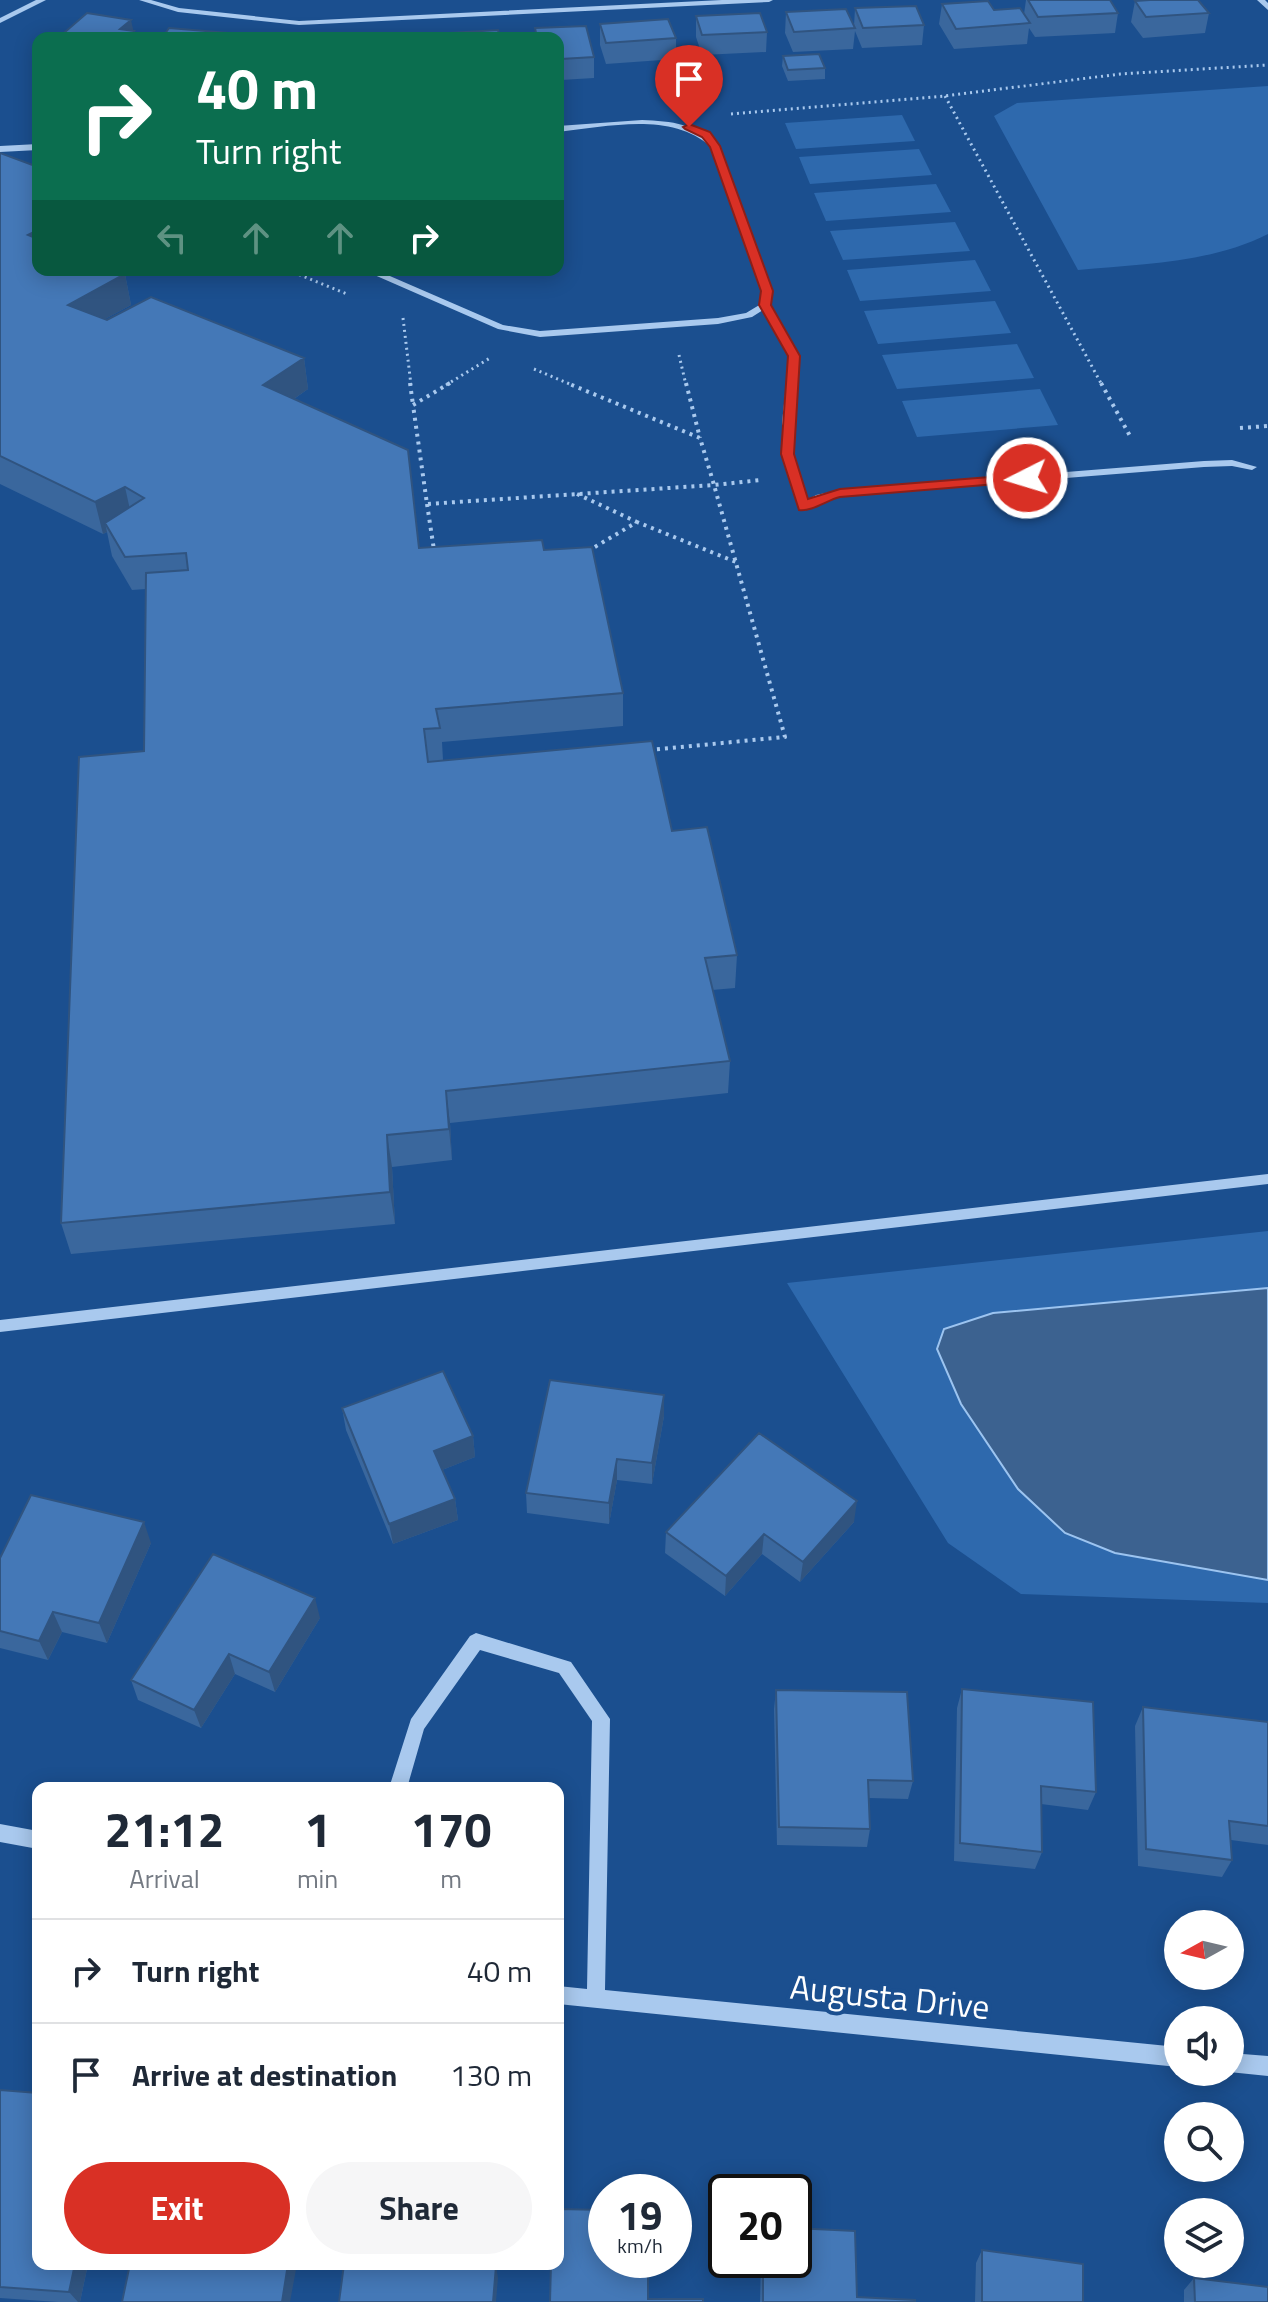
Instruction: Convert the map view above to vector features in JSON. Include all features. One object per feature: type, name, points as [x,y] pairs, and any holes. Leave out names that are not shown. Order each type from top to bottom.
[{"type":"street","points":[[0,21],[42,0]]},
{"type":"street","points":[[143,0],[178,10],[299,23],[454,12],[769,0]]},
{"type":"street","points":[[1261,0],[1268,8]]},
{"type":"street","points":[[564,129],[664,124],[689,127],[706,134],[715,146],[767,291],[765,305],[794,356],[788,454],[804,508],[820,497],[840,493],[1204,464],[1232,463],[1252,467]]},
{"type":"street","points":[[0,149],[32,147]]},
{"type":"street","points":[[382,276],[501,327],[540,334],[718,321],[749,315],[765,305]]},
{"type":"street","points":[[0,1326],[1268,1179]]},
{"type":"street","points":[[400,1782],[417,1725],[476,1641],[565,1667],[601,1719],[596,1999]]},
{"type":"street","points":[[0,1833],[32,1839]]},
{"type":"street","name":"Augusta Drive","points":[[564,1996],[1164,2056]]},
{"type":"street","points":[[1244,2064],[1268,2066]]},
{"type":"path","points":[[721,115],[945,96],[1120,74],[1268,65]]},
{"type":"path","points":[[945,96],[1129,436]]},
{"type":"path","points":[[403,317],[436,562]]},
{"type":"path","points":[[413,405],[498,354]]},
{"type":"path","points":[[643,750],[785,737],[679,354]]},
{"type":"path","points":[[528,366],[700,438]]},
{"type":"path","points":[[427,504],[714,485]]},
{"type":"path","points":[[576,494],[736,562]]},
{"type":"path","points":[[577,558],[637,522]]},
{"type":"shaded area","points":[[1268,86],[1268,234],[1223,251],[1151,264],[1078,270],[994,116],[1017,103]]},
{"type":"shaded area","points":[[902,115],[915,141],[796,149],[785,123]]},
{"type":"shaded area","points":[[919,149],[932,175],[810,184],[799,157]]},
{"type":"shaded area","points":[[936,184],[951,212],[826,221],[814,193]]},
{"type":"shaded area","points":[[955,222],[970,251],[843,260],[830,231]]},
{"type":"shaded area","points":[[975,260],[991,291],[860,301],[847,270]]},
{"type":"shaded area","points":[[995,301],[1011,333],[878,344],[864,311]]},
{"type":"shaded area","points":[[1017,344],[1034,378],[897,389],[882,355]]},
{"type":"shaded area","points":[[1040,389],[1058,425],[917,437],[902,401]]},
{"type":"shaded area","points":[[1268,1231],[1268,1603],[1021,1594],[948,1543],[787,1283]]},
{"type":"shaded area","points":[[1268,1288],[1268,1580],[1115,1553],[1065,1533],[1018,1489],[961,1404],[937,1349],[944,1329],[993,1313]]},
{"type":"building","points":[[1028,0],[1110,0],[1118,13],[1038,17]]},
{"type":"building","points":[[1198,0],[1209,13],[1146,17],[1135,1]]},
{"type":"building","points":[[988,1],[994,10],[1020,8],[1030,23],[956,29],[942,4]]},
{"type":"building","points":[[916,6],[924,25],[863,28],[855,8]]},
{"type":"building","points":[[846,9],[855,28],[794,32],[786,12]]},
{"type":"building","points":[[87,13],[131,20],[120,29],[134,31],[133,32],[65,32]]},
{"type":"building","points":[[760,13],[767,32],[702,35],[696,16]]},
{"type":"building","points":[[668,19],[676,38],[606,43],[600,24]]},
{"type":"building","points":[[586,26],[594,57],[564,59],[564,32],[536,32],[535,28]]},
{"type":"building","points":[[169,28],[218,32],[166,32]]},
{"type":"building","points":[[819,54],[825,68],[788,70],[783,56]]},
{"type":"building","points":[[0,153],[32,165],[32,233],[28,235],[32,237],[32,276],[121,276],[68,305],[107,320],[151,297],[304,358],[263,385],[408,450],[419,548],[542,540],[544,550],[592,547],[623,693],[436,709],[440,728],[424,729],[428,762],[652,741],[672,831],[707,827],[737,955],[705,958],[730,1061],[446,1091],[449,1129],[387,1135],[390,1192],[61,1223],[79,757],[144,751],[146,573],[188,570],[186,553],[125,557],[105,523],[144,498],[125,487],[95,502],[0,456]]},
{"type":"building","points":[[443,1371],[473,1436],[434,1451],[455,1499],[389,1524],[342,1408]]},
{"type":"building","points":[[550,1380],[664,1395],[652,1463],[617,1459],[609,1503],[526,1493]]},
{"type":"building","points":[[759,1433],[857,1501],[803,1562],[764,1534],[726,1576],[666,1532]]},
{"type":"building","points":[[31,1495],[144,1522],[99,1623],[53,1612],[39,1641],[0,1631],[0,1558]]},
{"type":"building","points":[[213,1554],[315,1598],[269,1672],[229,1654],[194,1710],[131,1680]]},
{"type":"building","points":[[962,1689],[1093,1702],[1096,1792],[1041,1786],[1042,1852],[960,1843]]},
{"type":"building","points":[[776,1690],[907,1692],[913,1781],[868,1780],[870,1829],[779,1827]]},
{"type":"building","points":[[1143,1707],[1268,1722],[1268,1826],[1229,1821],[1232,1860],[1146,1849]]},
{"type":"building","points":[[0,2090],[32,2093],[32,2270],[74,2270],[69,2292],[0,2287]]},
{"type":"building","points":[[564,2209],[588,2210],[588,2278],[648,2278],[648,2299],[703,2299],[703,2302],[550,2302],[551,2270],[564,2270]]},
{"type":"building","points":[[812,2229],[855,2231],[857,2297],[915,2300],[915,2302],[763,2302],[763,2278],[812,2278]]},
{"type":"building","points":[[982,2250],[1083,2264],[1083,2302],[982,2302]]},
{"type":"building","points":[[129,2270],[287,2270],[282,2302],[122,2302]]},
{"type":"building","points":[[343,2270],[496,2270],[493,2302],[339,2302]]},
{"type":"building","points":[[1194,2278],[1268,2287],[1268,2302],[1195,2302]]},
{"type":"route","points":[[689,127],[706,134],[715,146],[767,291],[765,305],[794,356],[787,423],[788,454],[804,508],[820,497],[840,493],[1027,478]]}]
